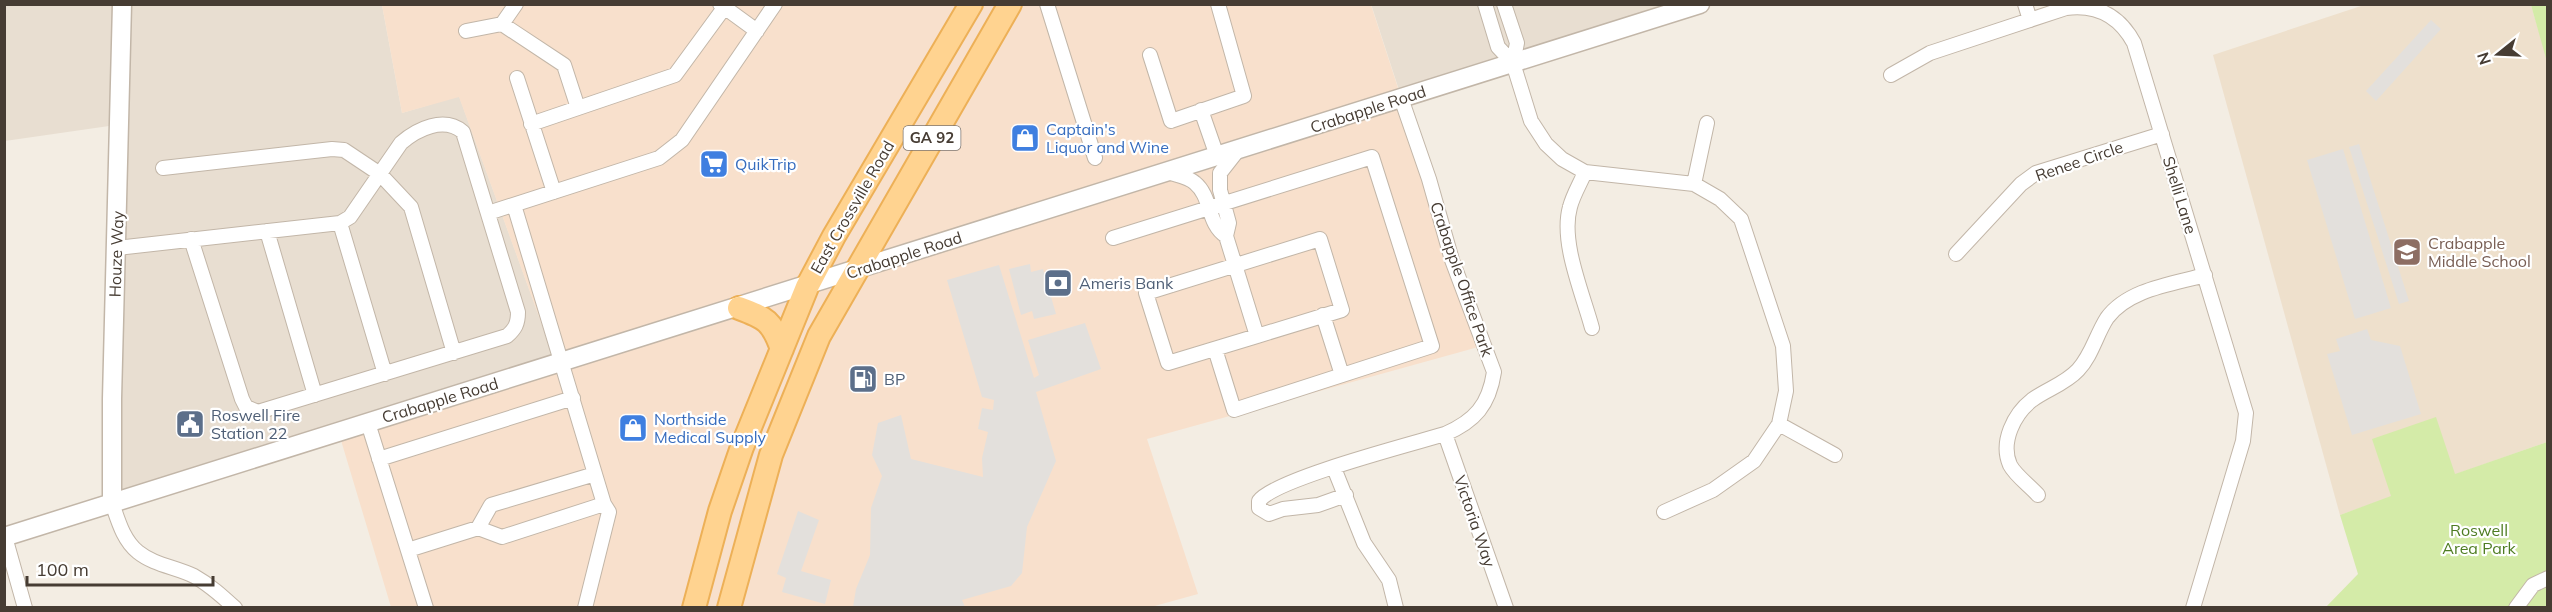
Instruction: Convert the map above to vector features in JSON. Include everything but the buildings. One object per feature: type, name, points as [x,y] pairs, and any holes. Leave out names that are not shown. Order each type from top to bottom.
[{"type":"main road","name":"East Crossville Road","points":[[807,287],[971,4]]},
{"type":"main road","name":"GA 92","points":[[729,608],[771,455],[819,336],[1010,4]]},
{"type":"main road","name":"GA 92","points":[[694,608],[720,511],[741,447],[807,287]]},
{"type":"main road","points":[[739,308],[767,320],[776,333],[782,349]]},
{"type":"street","name":"Houze Way","points":[[112,503],[112,399],[122,4]]},
{"type":"street","points":[[466,31],[502,24],[516,4]]},
{"type":"street","points":[[488,213],[659,158],[682,140],[776,4]]},
{"type":"street","points":[[1047,4],[1095,158]]},
{"type":"street","points":[[1150,55],[1171,120],[1244,96],[1218,4]]},
{"type":"street","points":[[1485,4],[1498,46],[1513,63],[1531,121],[1546,144],[1562,159],[1585,172],[1694,184],[1720,199],[1741,219],[1783,346],[1786,391],[1779,424],[1754,461],[1713,489],[1664,512]]},
{"type":"street","points":[[1504,4],[1517,43],[1513,63]]},
{"type":"street","name":"Crabapple Road","points":[[5,537],[807,287],[1700,4]]},
{"type":"street","points":[[2025,4],[2030,20]]},
{"type":"street","points":[[531,124],[675,75],[722,6],[757,31]]},
{"type":"street","name":"Shelli Lane","points":[[1891,75],[1930,53],[2066,8],[2081,6],[2101,10],[2118,20],[2134,43],[2243,400],[2246,427],[2193,608]]},
{"type":"street","points":[[1491,24],[1509,18]]},
{"type":"street","points":[[502,24],[564,65],[578,108]]},
{"type":"street","points":[[517,78],[554,192]]},
{"type":"street","name":"Crabapple Office Park","points":[[1346,495],[1318,505],[1283,509],[1269,514],[1259,508],[1258,501],[1262,496],[1296,480],[1445,434],[1464,425],[1479,411],[1491,387],[1494,372],[1452,260],[1429,179],[1401,98]]},
{"type":"street","points":[[1201,111],[1217,156]]},
{"type":"street","points":[[1694,184],[1707,123]]},
{"type":"street","points":[[117,248],[190,239],[340,223],[351,218],[401,143],[412,133],[441,124],[458,127],[463,132],[519,312],[519,321],[515,329],[507,336],[258,412],[246,407],[242,399],[190,239]]},
{"type":"street","name":"Renee Circle","points":[[1956,254],[2021,184],[2036,173],[2162,134]]},
{"type":"street","points":[[164,168],[332,149],[344,150],[380,174],[411,207],[454,353]]},
{"type":"street","points":[[1238,150],[1220,173],[1220,190],[1229,223],[1226,236],[1257,336]]},
{"type":"street","points":[[1113,238],[1372,158],[1432,346],[1234,410],[1215,349]]},
{"type":"street","points":[[1168,172],[1195,182],[1204,195],[1216,229],[1226,236]]},
{"type":"street","points":[[1585,172],[1570,208],[1568,230],[1571,252],[1592,328]]},
{"type":"street","points":[[514,205],[604,504],[609,512],[582,606]]},
{"type":"street","points":[[340,223],[385,374]]},
{"type":"street","points":[[267,231],[315,395]]},
{"type":"street","points":[[1320,239],[1342,310],[1323,315],[1168,363],[1146,294],[1320,239]]},
{"type":"street","points":[[2038,495],[2010,465],[2007,446],[2012,426],[2022,409],[2078,370],[2107,319],[2121,303],[2137,295],[2205,275]]},
{"type":"street","points":[[1323,315],[1342,375]]},
{"type":"street","points":[[379,459],[573,398]]},
{"type":"street","points":[[368,423],[426,608]]},
{"type":"street","points":[[1779,424],[1835,454]]},
{"type":"street","name":"Victoria Way","points":[[1445,434],[1506,608]]},
{"type":"street","points":[[1334,468],[1364,543],[1389,580],[1396,608]]},
{"type":"street","points":[[478,528],[491,505],[595,474]]},
{"type":"street","points":[[112,503],[122,532],[137,551],[155,562],[192,575],[214,588],[235,608]]},
{"type":"street","points":[[408,550],[478,528],[502,537],[604,504]]},
{"type":"street","points":[[5,537],[25,608]]},
{"type":"street","points":[[2516,608],[2533,585],[2547,578]]},
{"type":"shaded area","points":[[1371,4],[1688,5],[1399,90]]},
{"type":"shaded area","points":[[4,5],[382,5],[402,113],[459,96],[558,369],[104,501],[116,125],[5,141]]},
{"type":"shaded area","points":[[382,5],[1371,5],[1482,346],[1147,439],[1198,594],[1151,607],[391,607],[340,437],[558,369],[459,97],[402,113]]},
{"type":"shaded area","name":"Crabapple Middle School","points":[[2364,5],[2531,5],[2548,62],[2547,442],[2340,515],[2213,55]]},
{"type":"shaded area","points":[[2431,20],[2441,29],[2376,101],[2366,91]]},
{"type":"shaded area","points":[[2359,144],[2409,301],[2399,304],[2349,147]]},
{"type":"shaded area","points":[[2343,149],[2391,308],[2355,319],[2307,160]]},
{"type":"shaded area","points":[[1030,264],[1031,272],[1043,269],[1056,314],[1034,319],[1032,311],[1021,315],[1009,269]]},
{"type":"shaded area","points":[[999,265],[1034,378],[1039,375],[1028,340],[1085,323],[1101,369],[1036,392],[1056,461],[1027,527],[1022,573],[1011,586],[962,600],[965,607],[853,607],[856,589],[870,555],[871,508],[882,476],[872,455],[878,423],[901,415],[911,459],[983,477],[982,458],[988,432],[978,429],[982,408],[993,410],[994,400],[982,397],[947,280]]},
{"type":"shaded area","points":[[2367,329],[2371,340],[2400,346],[2421,414],[2352,435],[2327,354],[2340,351],[2336,339]]},
{"type":"shaded area","points":[[798,511],[819,520],[801,571],[831,580],[825,604],[782,592],[786,578],[777,574]]},
{"type":"green space","points":[[2531,5],[2547,5],[2547,62]]},
{"type":"green space","name":"Roswell Area Park","points":[[2436,417],[2455,474],[2547,442],[2547,607],[2325,608],[2358,574],[2340,515],[2391,496],[2372,439]]},
{"type":"place","name":"Captain's Liquor and Wine","points":[[1025,138]]},
{"type":"place","name":"QuikTrip","points":[[714,164]]},
{"type":"place","name":"Crabapple Middle School","points":[[2407,252]]},
{"type":"place","name":"Ameris Bank","points":[[1058,283]]},
{"type":"place","name":"BP","points":[[863,379]]},
{"type":"place","name":"Roswell Fire Station 22","points":[[190,424]]},
{"type":"place","name":"Northside Medical Supply","points":[[633,428]]}]
